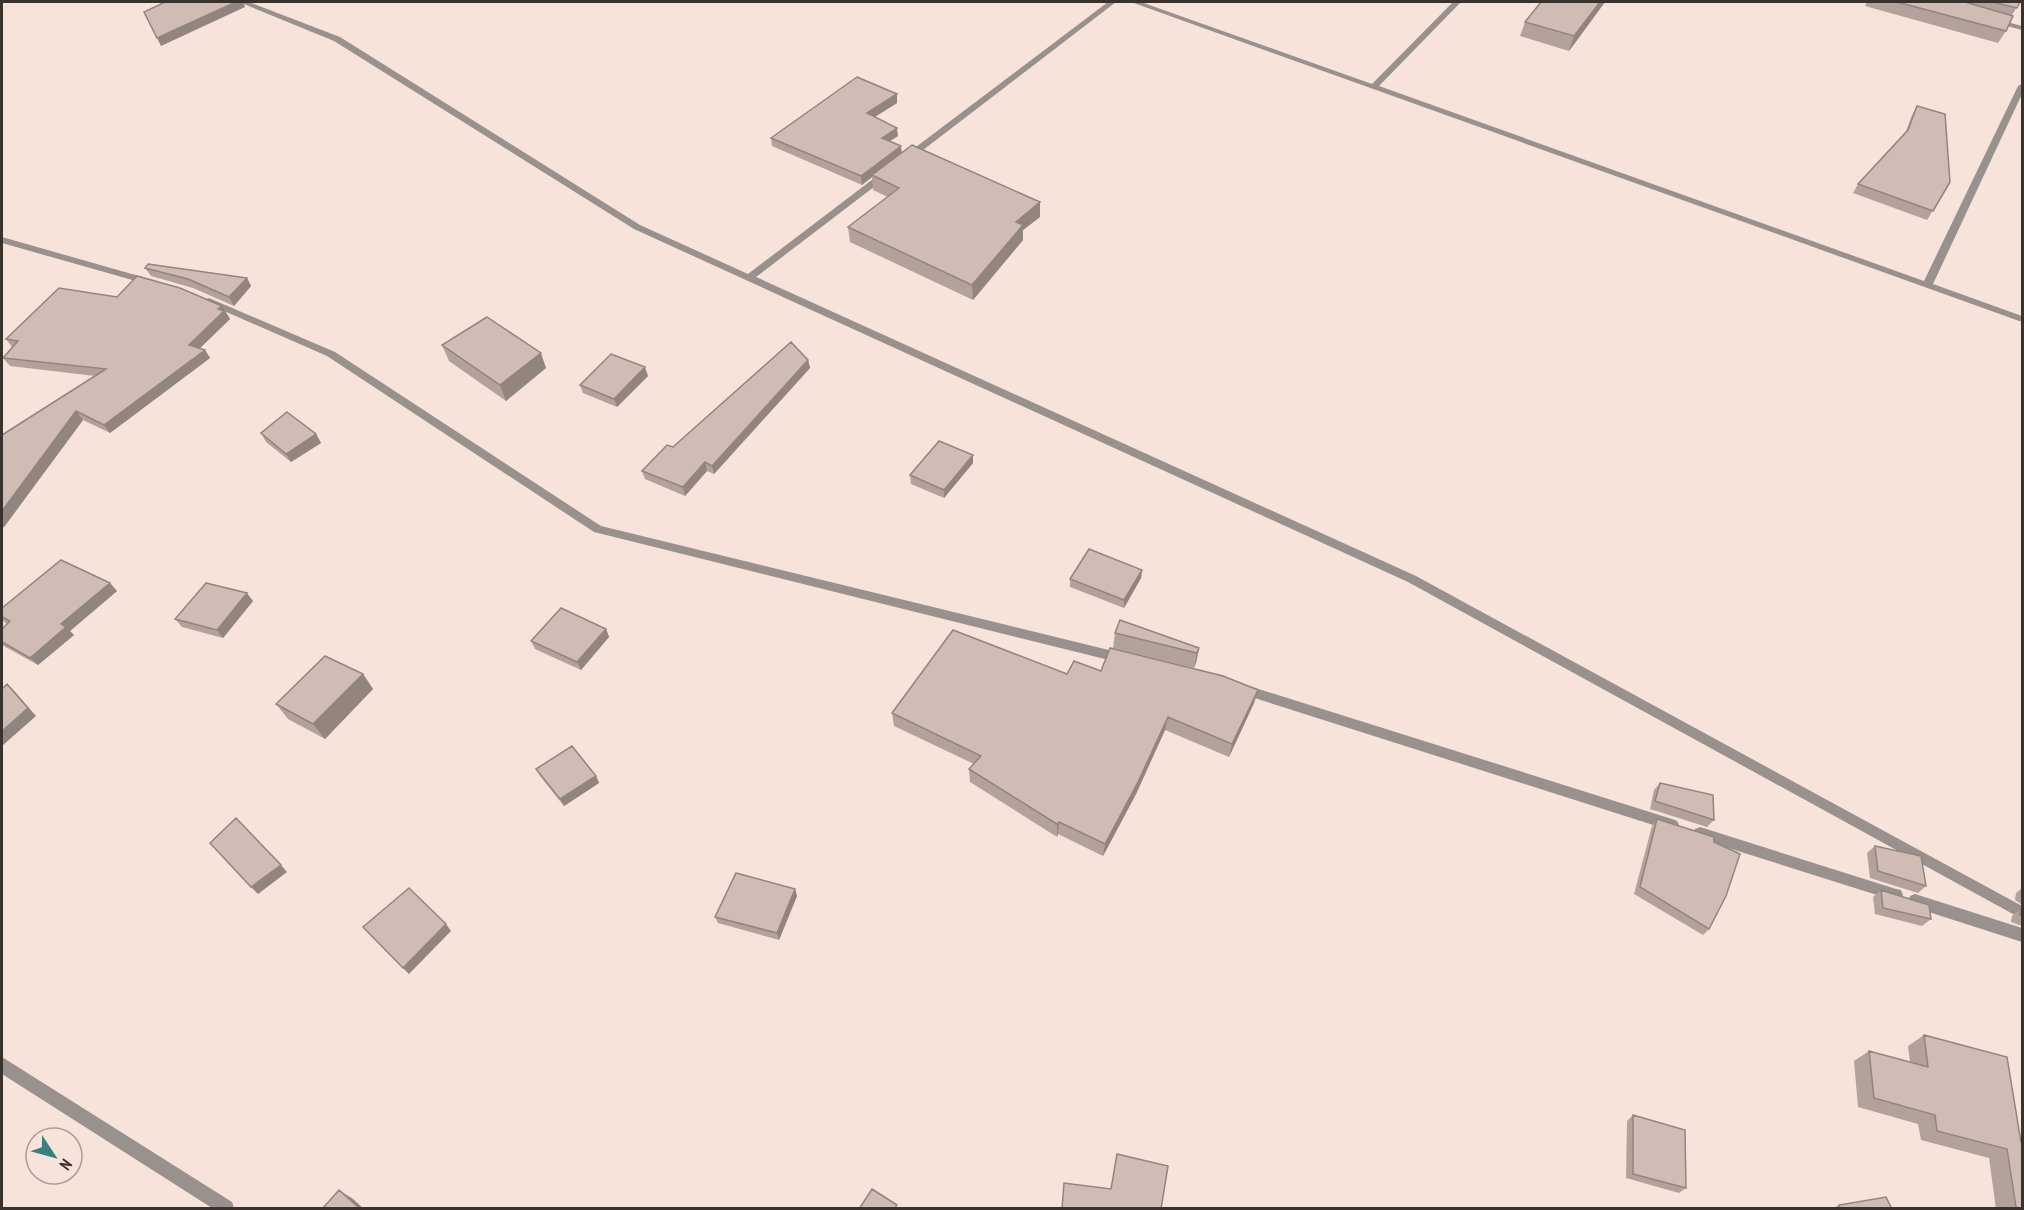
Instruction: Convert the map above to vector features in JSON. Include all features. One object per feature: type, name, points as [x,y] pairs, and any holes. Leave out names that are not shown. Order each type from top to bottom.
[{"type":"street","points":[[243,2],[338,39],[637,227],[1412,579],[2022,913]]},
{"type":"street","points":[[898,165],[1112,2]]},
{"type":"street","points":[[1135,2],[2022,319]]},
{"type":"street","points":[[1374,87],[1457,2]]},
{"type":"street","points":[[1988,18],[2022,28]]},
{"type":"street","points":[[1927,285],[2022,86]]},
{"type":"street","points":[[749,278],[889,172]]},
{"type":"street","points":[[2,240],[156,283]]},
{"type":"street","points":[[200,297],[331,354],[598,529],[1137,662]]},
{"type":"street","points":[[1228,684],[2022,935]]},
{"type":"street","points":[[2,1065],[226,1209]]},
{"type":"building","points":[[165,2],[236,2],[157,38],[144,12]]},
{"type":"building","points":[[1541,2],[1600,2],[1574,36],[1525,22]]},
{"type":"building","points":[[1897,2],[1965,2],[2013,16],[2006,31]]},
{"type":"building","points":[[1993,2],[2020,2],[2017,8]]},
{"type":"building","points":[[857,77],[897,94],[867,113],[897,128],[882,138],[901,146],[861,176],[771,138]]},
{"type":"building","points":[[1917,106],[1945,114],[1950,182],[1933,211],[1858,184],[1908,130]]},
{"type":"building","points":[[912,145],[1040,202],[1016,222],[1023,225],[972,285],[848,227],[899,188],[872,175]]},
{"type":"building","points":[[148,264],[247,278],[229,297],[188,279],[145,268]]},
{"type":"building","points":[[137,276],[180,288],[222,306],[218,309],[224,311],[189,345],[205,350],[104,425],[76,411],[2,511],[2,435],[106,369],[3,358],[18,341],[6,339],[59,288],[117,297]]},
{"type":"building","points":[[487,317],[541,353],[500,385],[442,345]]},
{"type":"building","points":[[791,342],[808,360],[712,466],[705,462],[683,487],[642,471],[667,445],[673,447]]},
{"type":"building","points":[[611,354],[645,367],[614,399],[580,385]]},
{"type":"building","points":[[287,412],[316,434],[286,454],[261,433]]},
{"type":"building","points":[[939,441],[973,455],[944,490],[910,475]]},
{"type":"building","points":[[1089,549],[1142,570],[1124,600],[1070,579]]},
{"type":"building","points":[[61,560],[110,583],[61,624],[66,627],[30,658],[2,642],[2,629],[10,621],[2,617],[2,608]]},
{"type":"building","points":[[206,583],[247,593],[217,630],[175,619]]},
{"type":"building","points":[[561,608],[606,629],[577,662],[531,641]]},
{"type":"building","points":[[1120,620],[1199,648],[1197,653],[1115,633]]},
{"type":"building","points":[[953,630],[1067,674],[1074,661],[1101,671],[1110,648],[1223,676],[1258,690],[1232,744],[1168,717],[1138,782],[1105,844],[1059,822],[1057,824],[969,769],[981,756],[892,713]]},
{"type":"building","points":[[325,656],[363,674],[313,724],[276,704]]},
{"type":"building","points":[[7,684],[28,708],[2,731],[2,689]]},
{"type":"building","points":[[572,746],[596,776],[560,799],[536,769]]},
{"type":"building","points":[[1660,783],[1713,795],[1714,820],[1655,801]]},
{"type":"building","points":[[236,818],[281,865],[251,887],[210,843]]},
{"type":"building","points":[[1657,819],[1714,837],[1714,842],[1740,854],[1726,896],[1709,929],[1640,887]]},
{"type":"building","points":[[1875,846],[1921,856],[1926,886],[1878,871]]},
{"type":"building","points":[[736,873],[795,889],[777,933],[715,917]]},
{"type":"building","points":[[409,888],[446,924],[403,968],[363,927]]},
{"type":"building","points":[[1881,890],[1929,905],[1931,919],[1883,908]]},
{"type":"building","points":[[1924,1035],[2007,1057],[2022,1142],[2022,1209],[2016,1207],[2007,1149],[1937,1131],[1935,1115],[1874,1098],[1869,1051],[1928,1067]]},
{"type":"building","points":[[1633,1115],[1685,1130],[1686,1188],[1633,1174]]},
{"type":"building","points":[[1117,1154],[1168,1166],[1161,1209],[1062,1209],[1064,1183],[1111,1189]]},
{"type":"building","points":[[872,1189],[897,1205],[894,1209],[859,1209]]},
{"type":"building","points":[[339,1190],[360,1209],[322,1209]]},
{"type":"building","points":[[1886,1197],[1892,1209],[1840,1209],[1839,1205]]}]
